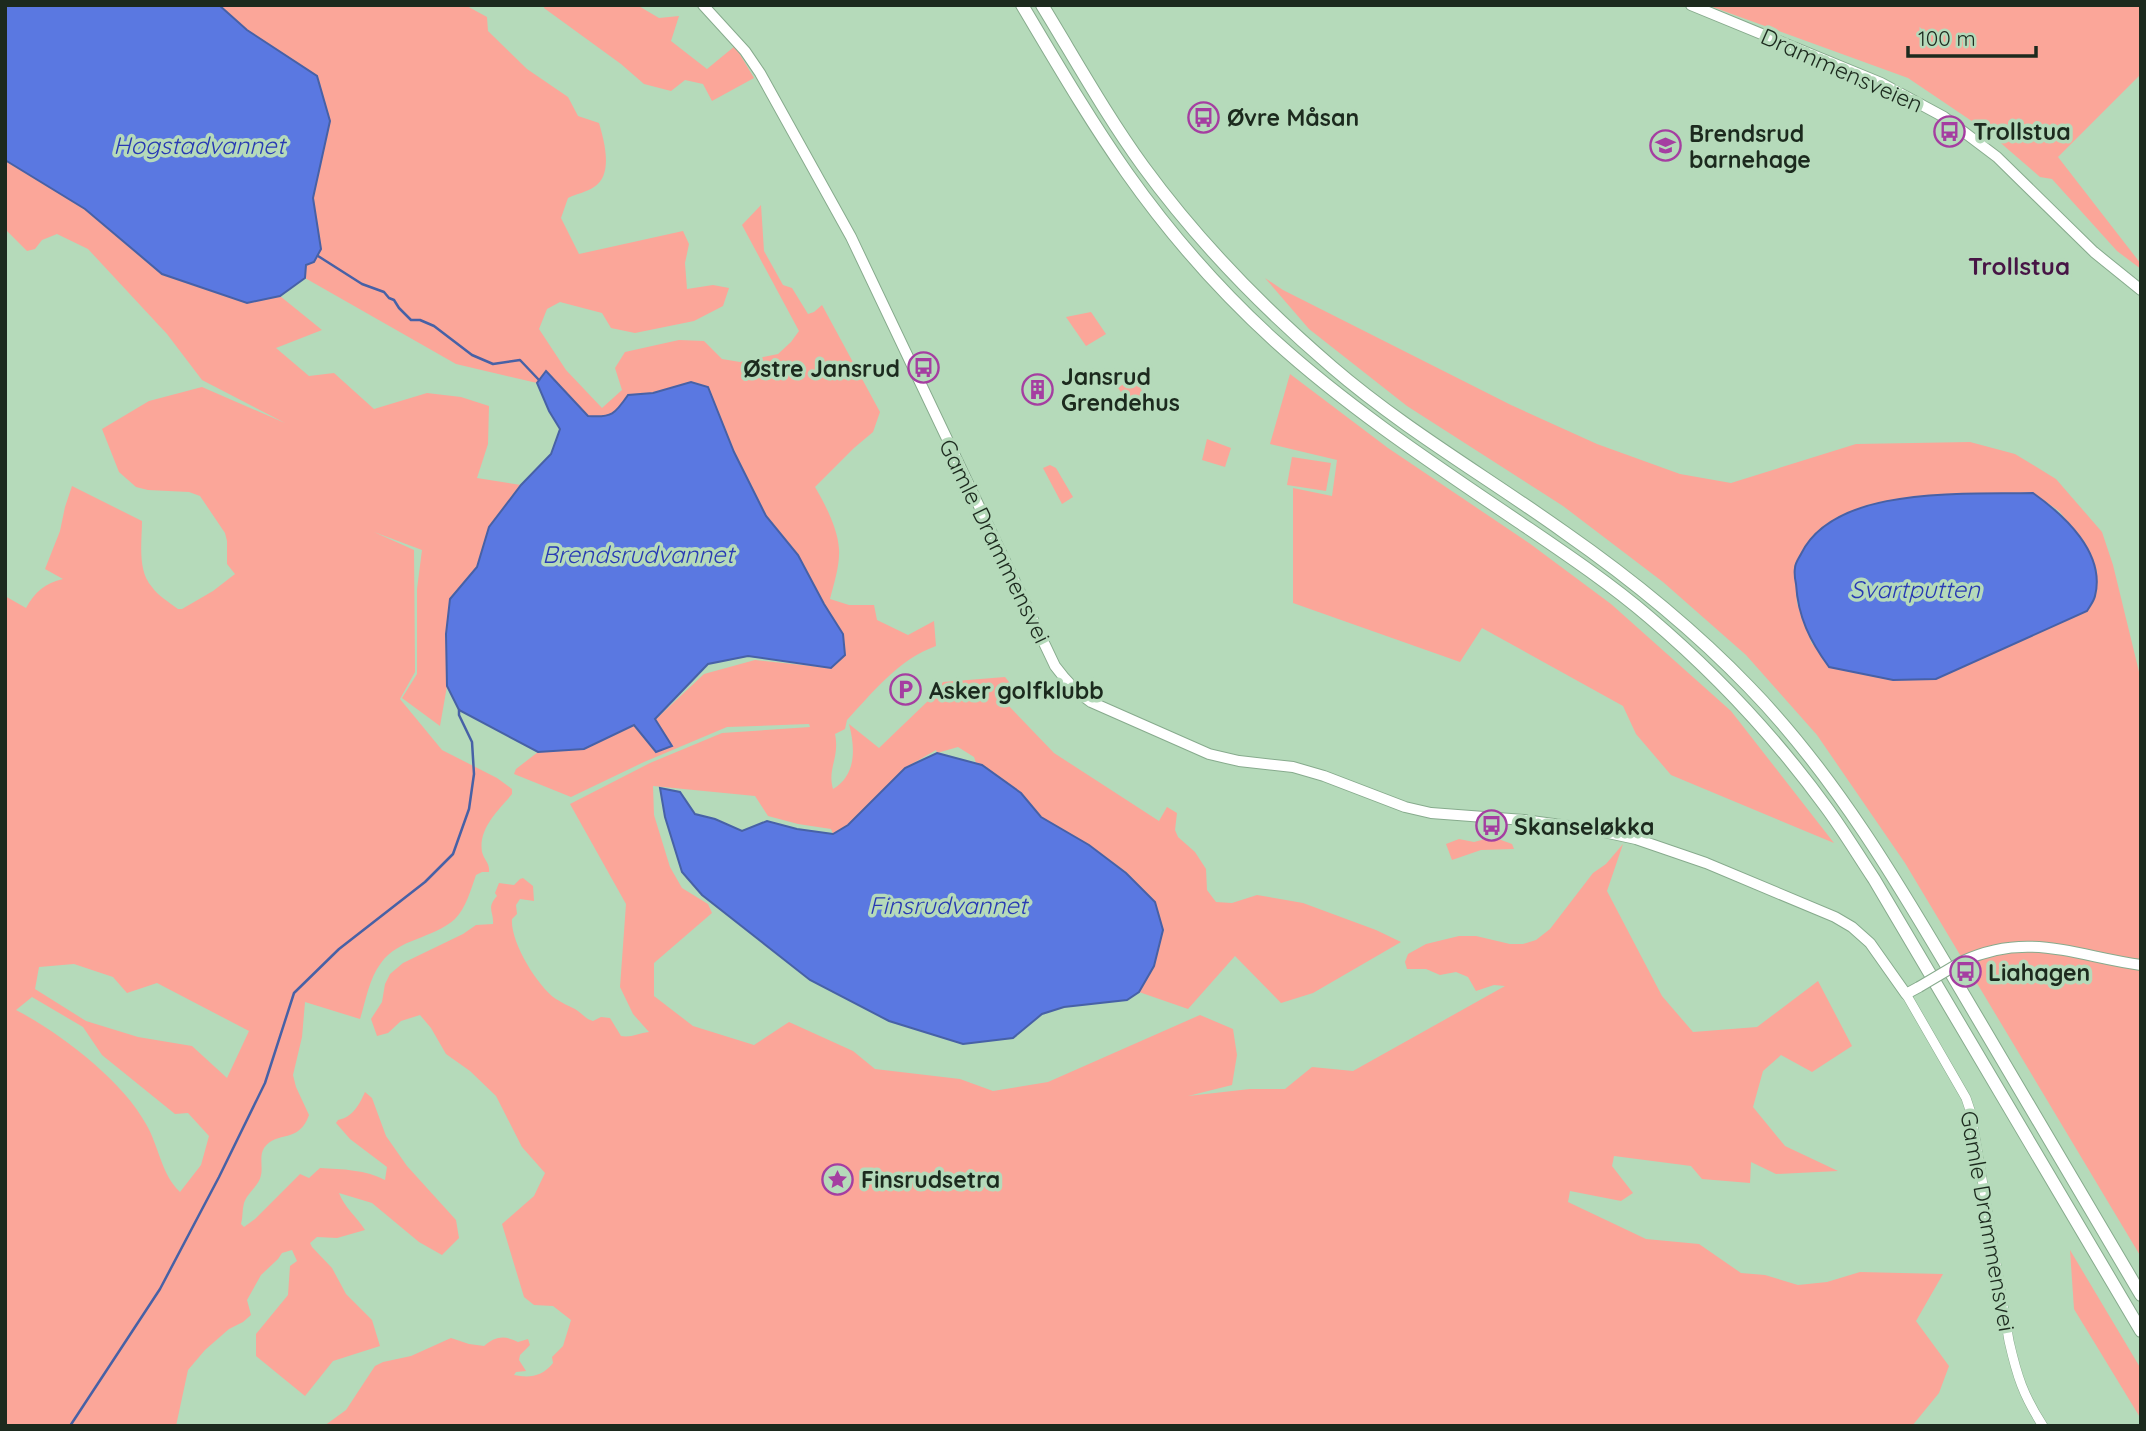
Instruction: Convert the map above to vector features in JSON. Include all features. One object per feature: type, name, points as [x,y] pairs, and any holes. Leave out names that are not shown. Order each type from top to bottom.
[{"type":"highway","points":[[1022,5],[1127,173],[1161,219],[1233,300],[1274,340],[1368,417],[1647,615],[1693,656],[1781,749],[1826,807],[1874,879],[2141,1331]]},
{"type":"highway","points":[[1042,5],[1142,164],[1206,244],[1287,327],[1334,369],[1378,403],[1562,530],[1659,603],[1752,689],[1840,798],[1888,870],[2141,1296]]},
{"type":"main road","name":"Gamle Drammensvei","points":[[703,5],[745,51],[851,237],[1055,666],[1067,684],[1079,694],[1091,702],[1209,754],[1239,761],[1293,767],[1403,806],[1432,813],[1524,820],[1590,829],[1636,839],[1706,863],[1835,917],[1852,927],[1870,943],[1906,994]]},
{"type":"main road","name":"Drammensveien","points":[[1691,5],[1881,83],[1944,117],[1997,158],[2094,252],[2141,290]]},
{"type":"main road","points":[[1906,994],[1963,961],[1994,950],[2027,945],[2141,965]]},
{"type":"street","name":"Gamle Drammensvei","points":[[1906,994],[1940,1050],[1966,1098],[1971,1113],[2017,1378],[2023,1394],[2043,1426]]},
{"type":"shaded area","points":[[219,5],[465,5],[487,17],[488,31],[527,69],[568,97],[578,116],[599,123],[606,157],[604,174],[594,187],[568,198],[561,218],[579,254],[683,231],[689,244],[685,263],[687,289],[713,285],[729,288],[723,306],[694,321],[635,333],[611,328],[602,313],[560,302],[547,309],[539,329],[566,370],[602,408],[622,390],[615,368],[625,352],[679,340],[704,341],[722,359],[740,362],[778,354],[791,342],[799,331],[742,225],[761,205],[764,251],[783,285],[792,288],[808,314],[822,305],[880,412],[873,432],[815,487],[838,541],[839,561],[830,599],[849,605],[874,605],[877,620],[908,635],[934,621],[936,646],[910,659],[887,677],[847,720],[845,729],[835,734],[836,750],[831,775],[833,789],[846,776],[852,760],[849,724],[879,748],[929,700],[943,682],[1005,677],[1013,687],[1005,702],[1054,753],[1159,821],[1167,807],[1177,813],[1175,830],[1178,837],[1195,852],[1206,869],[1207,890],[1216,902],[1232,903],[1257,895],[1303,903],[1401,942],[1313,993],[1281,1003],[1235,956],[1188,1009],[1139,992],[1154,966],[1155,902],[1126,872],[1089,845],[1041,817],[1021,793],[976,763],[974,757],[958,747],[937,753],[936,750],[905,768],[848,825],[833,834],[831,829],[768,816],[755,796],[653,786],[654,815],[670,867],[682,888],[708,904],[712,913],[654,963],[654,996],[693,1026],[754,1045],[789,1022],[853,1051],[875,1069],[960,1079],[993,1091],[1048,1082],[1200,1015],[1233,1029],[1237,1055],[1232,1085],[1188,1096],[1250,1089],[1285,1089],[1312,1067],[1353,1071],[1505,986],[1494,985],[1476,991],[1468,977],[1456,972],[1440,975],[1426,969],[1407,969],[1405,962],[1408,954],[1426,944],[1459,936],[1476,936],[1510,944],[1536,940],[1550,929],[1593,873],[1606,864],[1623,844],[1607,891],[1662,996],[1693,1032],[1757,1027],[1818,981],[1852,1046],[1812,1072],[1781,1055],[1763,1071],[1753,1107],[1785,1146],[1838,1171],[1776,1174],[1751,1162],[1750,1183],[1702,1179],[1691,1166],[1614,1156],[1612,1166],[1633,1193],[1621,1201],[1570,1191],[1568,1202],[1646,1239],[1699,1244],[1741,1273],[1765,1275],[1798,1285],[1827,1282],[1860,1272],[1943,1274],[1916,1321],[1949,1366],[1939,1393],[1912,1426],[324,1426],[346,1410],[375,1366],[411,1356],[451,1338],[484,1346],[500,1338],[518,1342],[528,1339],[530,1345],[520,1355],[519,1360],[526,1371],[516,1372],[514,1375],[540,1374],[549,1368],[553,1363],[552,1357],[563,1346],[571,1320],[553,1306],[534,1305],[524,1297],[502,1224],[534,1196],[545,1173],[522,1147],[496,1096],[470,1071],[446,1054],[420,1015],[401,1021],[388,1033],[377,1036],[371,1019],[382,1002],[390,974],[403,963],[476,925],[493,924],[491,907],[497,896],[495,893],[499,883],[514,885],[523,878],[533,886],[534,901],[520,899],[516,905],[517,914],[512,919],[513,928],[520,951],[541,984],[556,999],[590,1020],[610,1018],[621,1036],[649,1032],[633,1014],[620,987],[626,904],[570,804],[650,763],[722,733],[810,727],[809,724],[727,727],[571,797],[514,774],[516,769],[538,752],[584,749],[634,725],[656,752],[672,746],[655,720],[704,674],[755,660],[831,668],[845,655],[843,634],[798,555],[766,516],[734,452],[708,387],[691,382],[653,393],[629,395],[612,413],[588,416],[546,371],[537,383],[456,364],[305,278],[306,264],[321,249],[313,198],[330,121],[317,76],[247,30]]},
{"type":"shaded area","points":[[545,5],[637,5],[659,18],[679,16],[671,41],[707,69],[735,46],[754,78],[712,101],[703,84],[685,80],[671,91],[644,84],[544,8]]},
{"type":"shaded area","points":[[1707,5],[2141,5],[2141,74],[2058,157],[2141,264],[2141,269],[2117,251],[2052,179],[2040,177],[1988,132],[1908,78]]},
{"type":"shaded area","points":[[5,160],[85,209],[162,274],[246,303],[280,296],[322,330],[276,348],[309,376],[334,373],[374,409],[427,393],[461,397],[489,406],[488,444],[477,478],[521,485],[489,527],[477,567],[450,599],[446,634],[447,686],[440,726],[402,698],[417,674],[417,589],[422,550],[374,532],[414,550],[415,672],[400,699],[442,750],[497,778],[512,789],[512,794],[486,827],[483,835],[482,852],[489,872],[476,875],[465,904],[455,919],[388,955],[377,969],[360,1019],[305,1002],[302,1037],[293,1075],[309,1115],[300,1130],[275,1139],[264,1148],[260,1179],[244,1203],[241,1224],[244,1227],[255,1219],[300,1174],[309,1178],[320,1168],[336,1169],[362,1172],[385,1180],[387,1167],[350,1139],[336,1123],[355,1110],[365,1092],[372,1098],[386,1136],[407,1166],[456,1220],[459,1238],[442,1255],[419,1242],[372,1203],[339,1193],[365,1230],[337,1238],[317,1237],[310,1243],[332,1268],[346,1294],[372,1320],[380,1346],[333,1361],[305,1396],[256,1356],[256,1334],[288,1295],[290,1266],[297,1261],[292,1250],[282,1253],[261,1275],[247,1300],[251,1315],[229,1329],[205,1350],[188,1370],[176,1426],[5,1426],[5,596],[26,608],[41,589],[63,579],[45,569],[60,531],[72,486],[142,521],[141,556],[144,572],[152,587],[164,599],[182,609],[213,591],[235,574],[227,564],[225,533],[200,496],[189,492],[136,487],[119,472],[102,429],[149,401],[202,387],[285,423],[202,380],[167,334],[88,249],[57,234],[42,240],[35,249],[27,251],[5,229]],"holes":[[[74,964],[113,977],[127,993],[157,983],[249,1031],[227,1078],[192,1046],[138,1037],[86,1021],[35,989],[39,967]],[[32,997],[83,1027],[102,1055],[175,1114],[188,1113],[209,1136],[201,1165],[180,1192],[168,1177],[146,1124],[122,1091],[89,1059],[52,1031],[16,1010]]]},
{"type":"shaded area","points":[[1265,278],[1283,290],[1511,405],[1597,444],[1680,474],[1731,483],[1856,444],[1970,442],[2015,454],[2056,479],[2102,532],[2113,565],[2141,680],[2141,1257],[1905,863],[1817,735],[1746,655],[1663,582],[1563,506],[1407,406],[1309,329]],"holes":[[[2033,493],[2059,511],[2084,541],[2097,571],[2087,611],[1936,679],[1812,644],[1797,603],[1795,568],[1867,505],[1911,497]]]},
{"type":"shaded area","points":[[1091,312],[1106,334],[1086,346],[1066,317]]},
{"type":"shaded area","points":[[1290,374],[1388,448],[1529,543],[1611,604],[1731,711],[1834,843],[1671,775],[1636,734],[1623,706],[1482,628],[1460,662],[1293,603],[1293,488],[1332,496],[1337,460],[1270,444]]},
{"type":"shaded area","points":[[1134,376],[1149,404],[1136,413],[1118,388]]},
{"type":"shaded area","points":[[1207,439],[1231,448],[1225,467],[1202,460]]},
{"type":"shaded area","points":[[1292,457],[1331,463],[1326,491],[1287,485]]},
{"type":"shaded area","points":[[1050,465],[1056,468],[1073,497],[1062,504],[1043,468]]},
{"type":"shaded area","points":[[1493,837],[1512,844],[1514,849],[1481,850],[1452,860],[1446,844],[1459,839],[1474,842]]},
{"type":"shaded area","points":[[2070,1250],[2141,1369],[2141,1419],[2074,1309]]},
{"type":"water","name":"Hogstadvannet","points":[[5,5],[219,5],[247,30],[317,76],[330,121],[313,198],[321,249],[314,262],[306,265],[305,278],[280,296],[247,303],[162,274],[85,209],[5,160]]},
{"type":"water","name":"Brendsrudvannet","points":[[546,371],[588,416],[612,413],[628,395],[653,393],[691,382],[708,387],[734,452],[766,516],[798,555],[843,634],[845,655],[831,668],[748,656],[708,664],[655,719],[672,746],[656,752],[634,725],[584,749],[538,752],[459,710],[447,686],[446,634],[450,599],[477,567],[489,527],[521,485],[551,454],[560,429],[537,383]]},
{"type":"water","name":"Svartputten","points":[[2033,493],[2069,524],[2088,550],[2097,580],[2094,598],[2087,611],[1936,679],[1893,680],[1829,667],[1806,628],[1799,607],[1795,576],[1797,561],[1818,531],[1842,515],[1872,504],[1905,498]]},
{"type":"water","name":"Finsrudvannet","points":[[937,753],[982,765],[1021,793],[1041,817],[1089,845],[1126,873],[1155,902],[1163,930],[1154,966],[1139,992],[1127,1000],[1064,1007],[1042,1014],[1013,1038],[963,1044],[889,1021],[810,980],[702,895],[682,872],[665,817],[660,788],[680,792],[695,814],[715,819],[742,831],[767,821],[833,834],[848,825],[905,768]]},
{"type":"waterway","points":[[318,256],[362,284],[384,292],[411,320],[420,320],[434,326],[472,355],[493,364],[520,360],[539,380]]},
{"type":"waterway","points":[[70,1426],[160,1289],[219,1177],[265,1083],[294,993],[339,949],[425,882],[453,854],[469,809],[474,774],[472,742],[459,710]]},
{"type":"place","name":"Øvre Måsan","points":[[1204,117]]},
{"type":"place","name":"Trollstua","points":[[1950,131]]},
{"type":"place","name":"Brendsrud barnehage","points":[[1666,146]]},
{"type":"place","name":"Østre Jansrud","points":[[923,368]]},
{"type":"place","name":"Jansrud Grendehus","points":[[1038,389]]},
{"type":"place","name":"Asker golfklubb","points":[[906,690]]},
{"type":"place","name":"Skanseløkka","points":[[1491,826]]},
{"type":"place","name":"Liahagen","points":[[1965,972]]},
{"type":"place","name":"Finsrudsetra","points":[[838,1179]]},
{"type":"district","name":"Trollstua","points":[[2019,266]]}]
